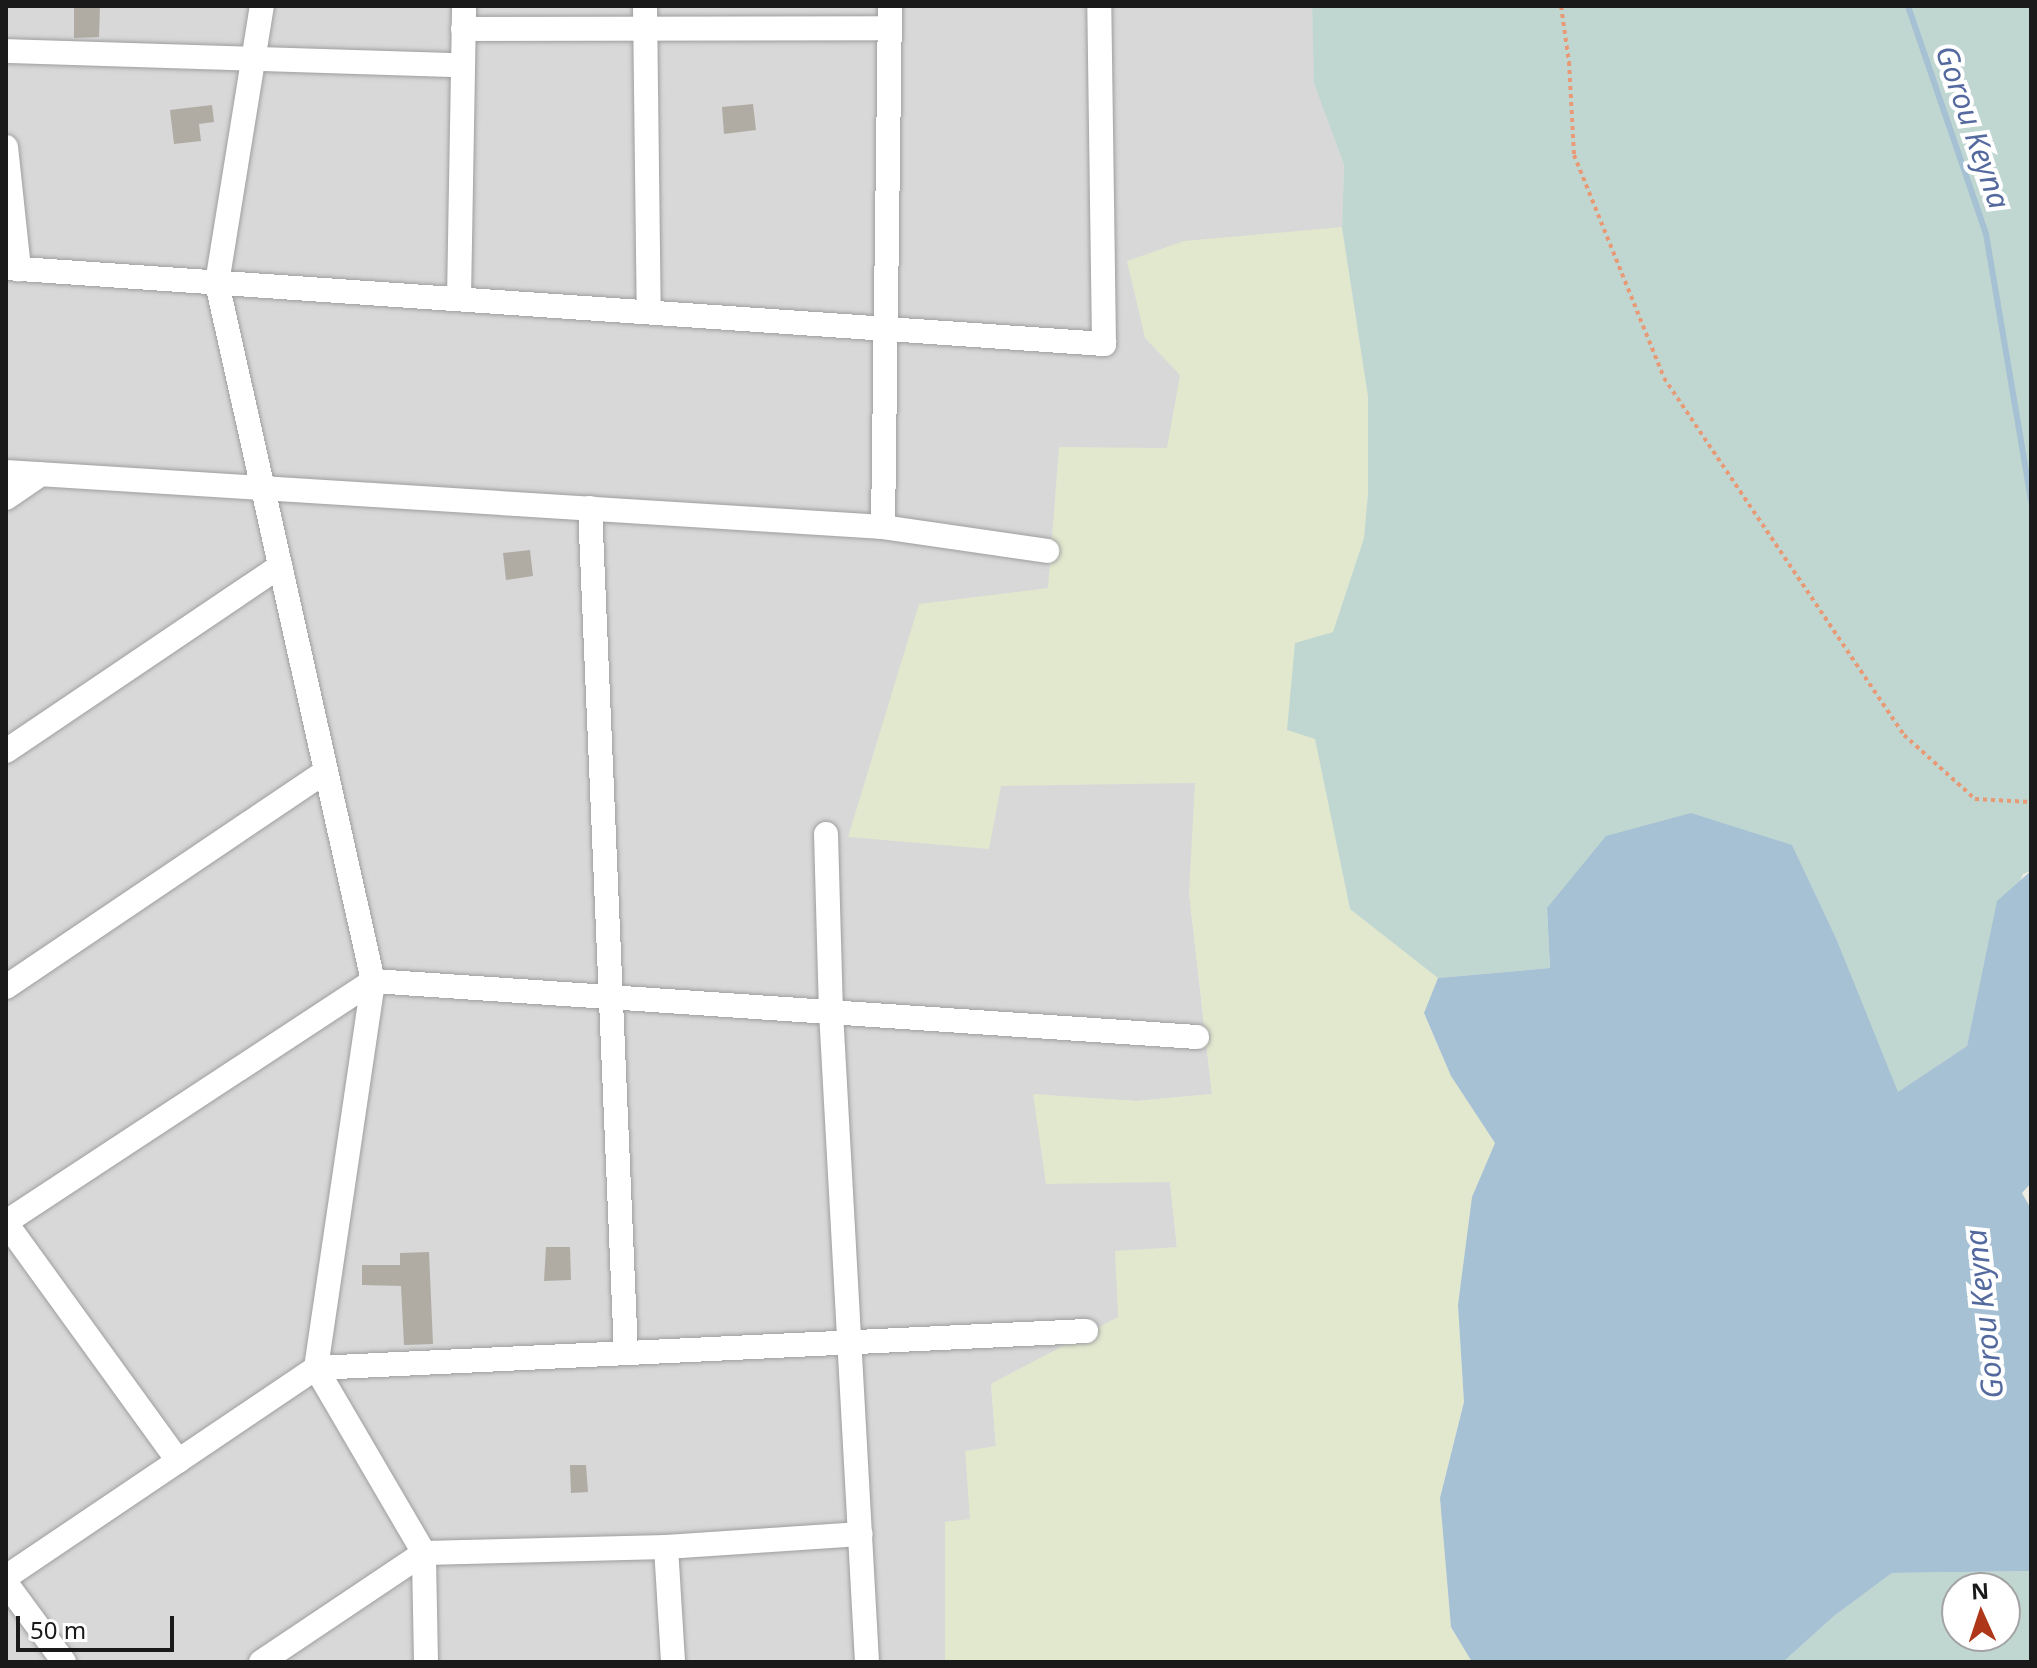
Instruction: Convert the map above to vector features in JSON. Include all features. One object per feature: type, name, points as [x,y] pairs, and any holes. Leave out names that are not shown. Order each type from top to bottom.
[{"type":"street","points":[[262,6],[217,283],[373,981],[316,1368],[424,1553],[426,1662]]},
{"type":"street","points":[[6,147],[13,268],[1104,344],[1099,6]]},
{"type":"street","points":[[645,17],[649,312]]},
{"type":"street","points":[[459,299],[463,18],[890,17],[883,527]]},
{"type":"street","points":[[6,51],[463,65]]},
{"type":"street","points":[[6,472],[883,527],[1047,551]]},
{"type":"street","points":[[6,498],[41,474]]},
{"type":"street","points":[[590,508],[626,1353]]},
{"type":"street","points":[[6,751],[280,566]]},
{"type":"street","points":[[6,987],[326,771]]},
{"type":"street","points":[[826,834],[831,1012],[867,1662]]},
{"type":"street","points":[[178,1461],[6,1222],[373,981],[1197,1037]]},
{"type":"street","points":[[64,1662],[6,1580],[316,1368],[1086,1331]]},
{"type":"street","points":[[261,1662],[424,1553],[666,1547],[861,1534]]},
{"type":"street","points":[[666,1547],[673,1662]]},
{"type":"path","points":[[1561,6],[1569,62],[1574,155],[1664,378],[1904,735],[1975,799],[2031,802]]},
{"type":"shaded area","points":[[6,6],[1312,6],[1315,83],[1344,165],[1342,227],[1368,396],[1189,893],[1212,1094],[1137,1101],[1034,1095],[1170,1182],[1177,1248],[1119,1317],[991,1384],[996,1446],[970,1520],[945,1522],[945,1662],[6,1662]]},
{"type":"shaded area","points":[[1312,6],[2031,6],[2031,871],[2023,874],[1983,975],[1967,1046],[1897,1093],[1836,938],[1792,846],[1547,908],[1550,968],[1438,978],[1350,909],[1315,739],[1287,730],[1295,643],[1333,632],[1364,538],[1368,493],[1368,396],[1342,227],[1344,165],[1314,83]]},
{"type":"shaded area","points":[[2031,1571],[2031,1662],[1783,1662],[1834,1616],[1892,1573],[1941,1572],[1941,1652],[2021,1652],[2021,1572],[1962,1572]]},
{"type":"green space","points":[[1342,227],[1368,396],[1368,493],[1364,538],[1333,633],[1315,738],[1350,909],[1438,978],[1424,1014],[1451,1076],[1495,1143],[1472,1197],[1458,1305],[1464,1402],[1440,1498],[1451,1627],[1472,1662],[945,1662],[945,1522],[970,1519],[965,1451],[996,1446],[991,1384],[1118,1317],[1115,1251],[1177,1247],[1170,1182],[1046,1184],[1033,1094],[1137,1101],[1212,1094],[1189,893],[1195,783],[1001,786],[989,849],[848,837],[919,604],[1048,588],[1059,447],[1167,448],[1180,375],[1145,338],[1127,261],[1184,241]]},
{"type":"water","points":[[1691,813],[1792,845],[1836,938],[1898,1092],[1967,1046],[1997,901],[2031,871],[2031,1183],[2022,1193],[2031,1209],[2031,1571],[1892,1573],[1834,1616],[1783,1662],[1472,1662],[1451,1627],[1440,1498],[1464,1402],[1458,1305],[1472,1197],[1495,1143],[1451,1076],[1424,1013],[1438,978],[1550,968],[1547,908],[1606,836]]},
{"type":"building","points":[[74,6],[100,6],[99,37],[74,38]]},
{"type":"building","points":[[753,104],[756,130],[724,134],[722,107]]},
{"type":"building","points":[[212,105],[214,122],[199,124],[201,141],[174,144],[170,110]]},
{"type":"building","points":[[530,550],[533,576],[506,580],[503,553]]},
{"type":"building","points":[[546,1247],[570,1247],[571,1280],[544,1281]]},
{"type":"building","points":[[429,1252],[433,1344],[404,1345],[401,1286],[362,1285],[362,1265],[400,1265],[400,1253]]},
{"type":"building","points":[[570,1465],[586,1465],[588,1492],[571,1493]]},
{"type":"waterway","name":"Gorou Keyna","points":[[1908,6],[1986,234],[2031,501]]}]
